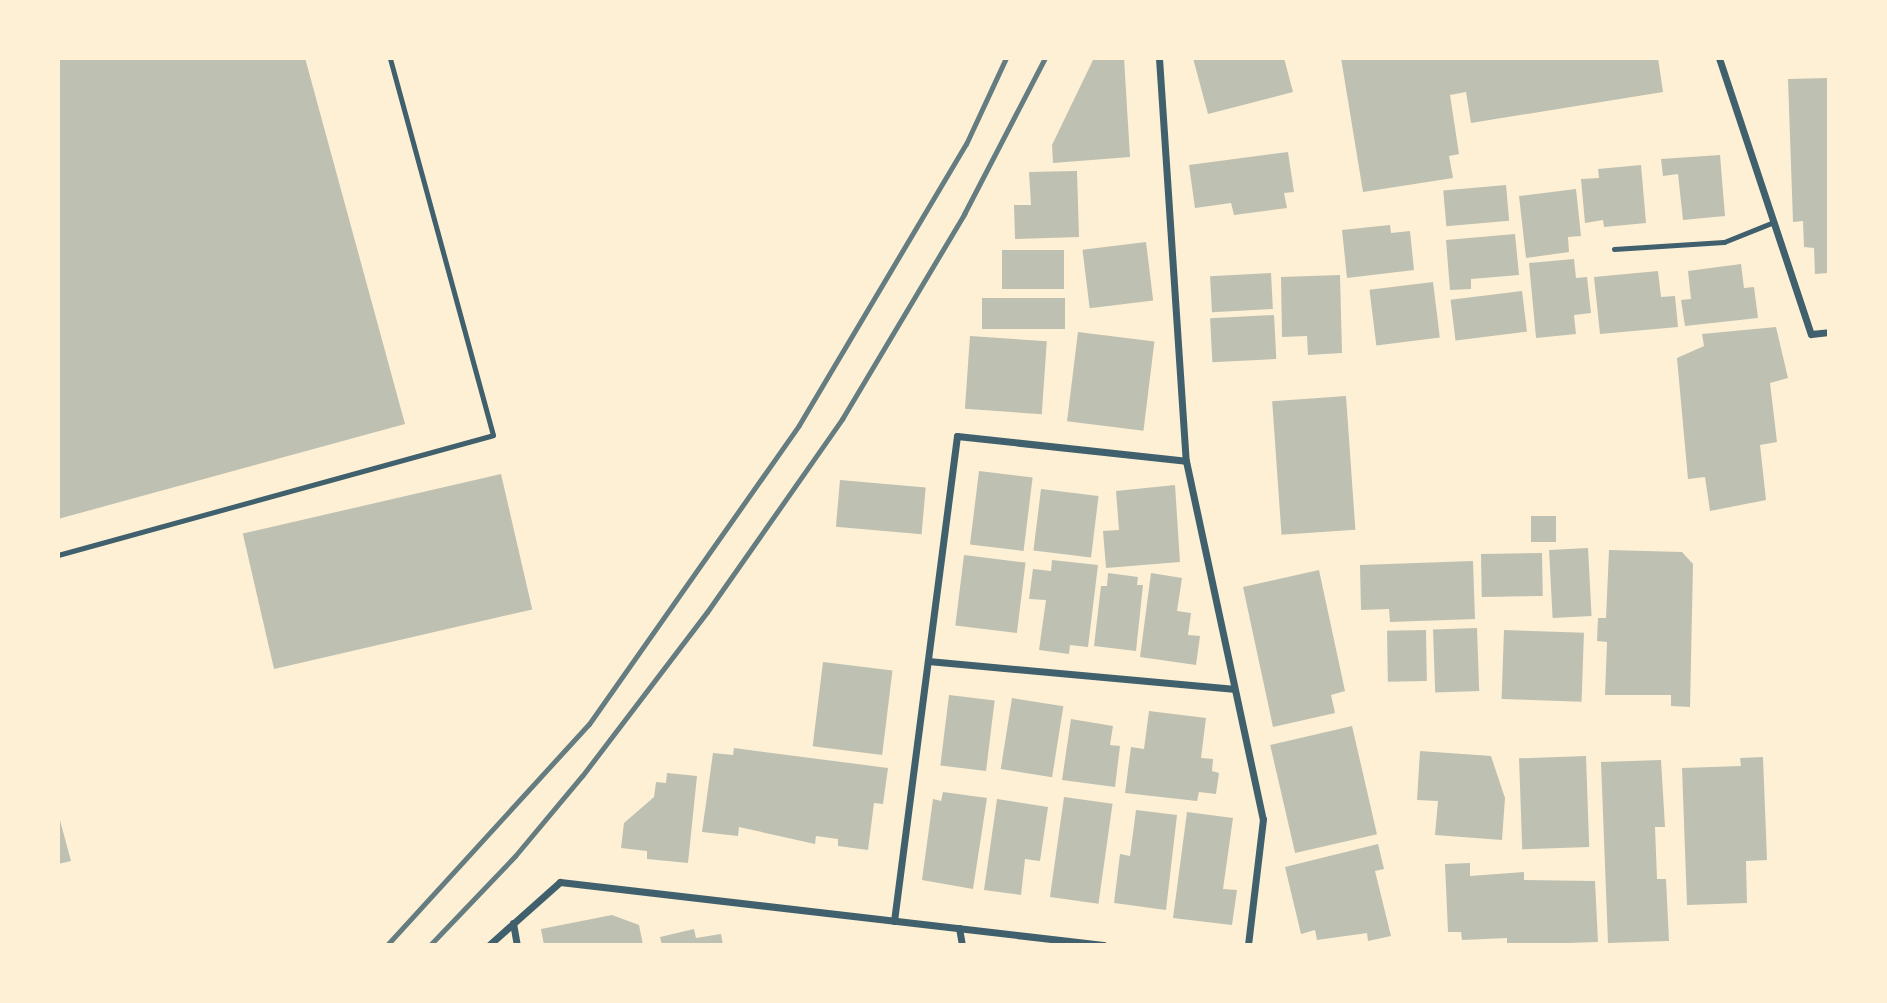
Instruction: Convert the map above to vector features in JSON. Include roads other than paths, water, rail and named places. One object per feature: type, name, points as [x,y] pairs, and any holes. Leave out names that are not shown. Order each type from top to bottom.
[{"type":"street","points":[[1159,58],[1186,461],[1262,819],[1248,945]]},
{"type":"street","points":[[1719,58],[1811,334],[1829,332]]},
{"type":"street","points":[[894,920],[957,436],[1186,461]]},
{"type":"street","points":[[928,661],[1233,689]]},
{"type":"street","points":[[489,945],[560,882],[1103,945]]},
{"type":"street","points":[[513,923],[517,945]]},
{"type":"street","points":[[959,928],[962,945]]},
{"type":"lane","points":[[58,555],[493,435],[390,58]]},
{"type":"lane","points":[[1614,249],[1724,242],[1774,222]]},
{"type":"railway","points":[[387,945],[589,724],[799,425],[966,144],[1006,58]]},
{"type":"railway","points":[[430,945],[515,856],[582,776],[707,612],[842,419],[964,214],[1045,58]]}]
